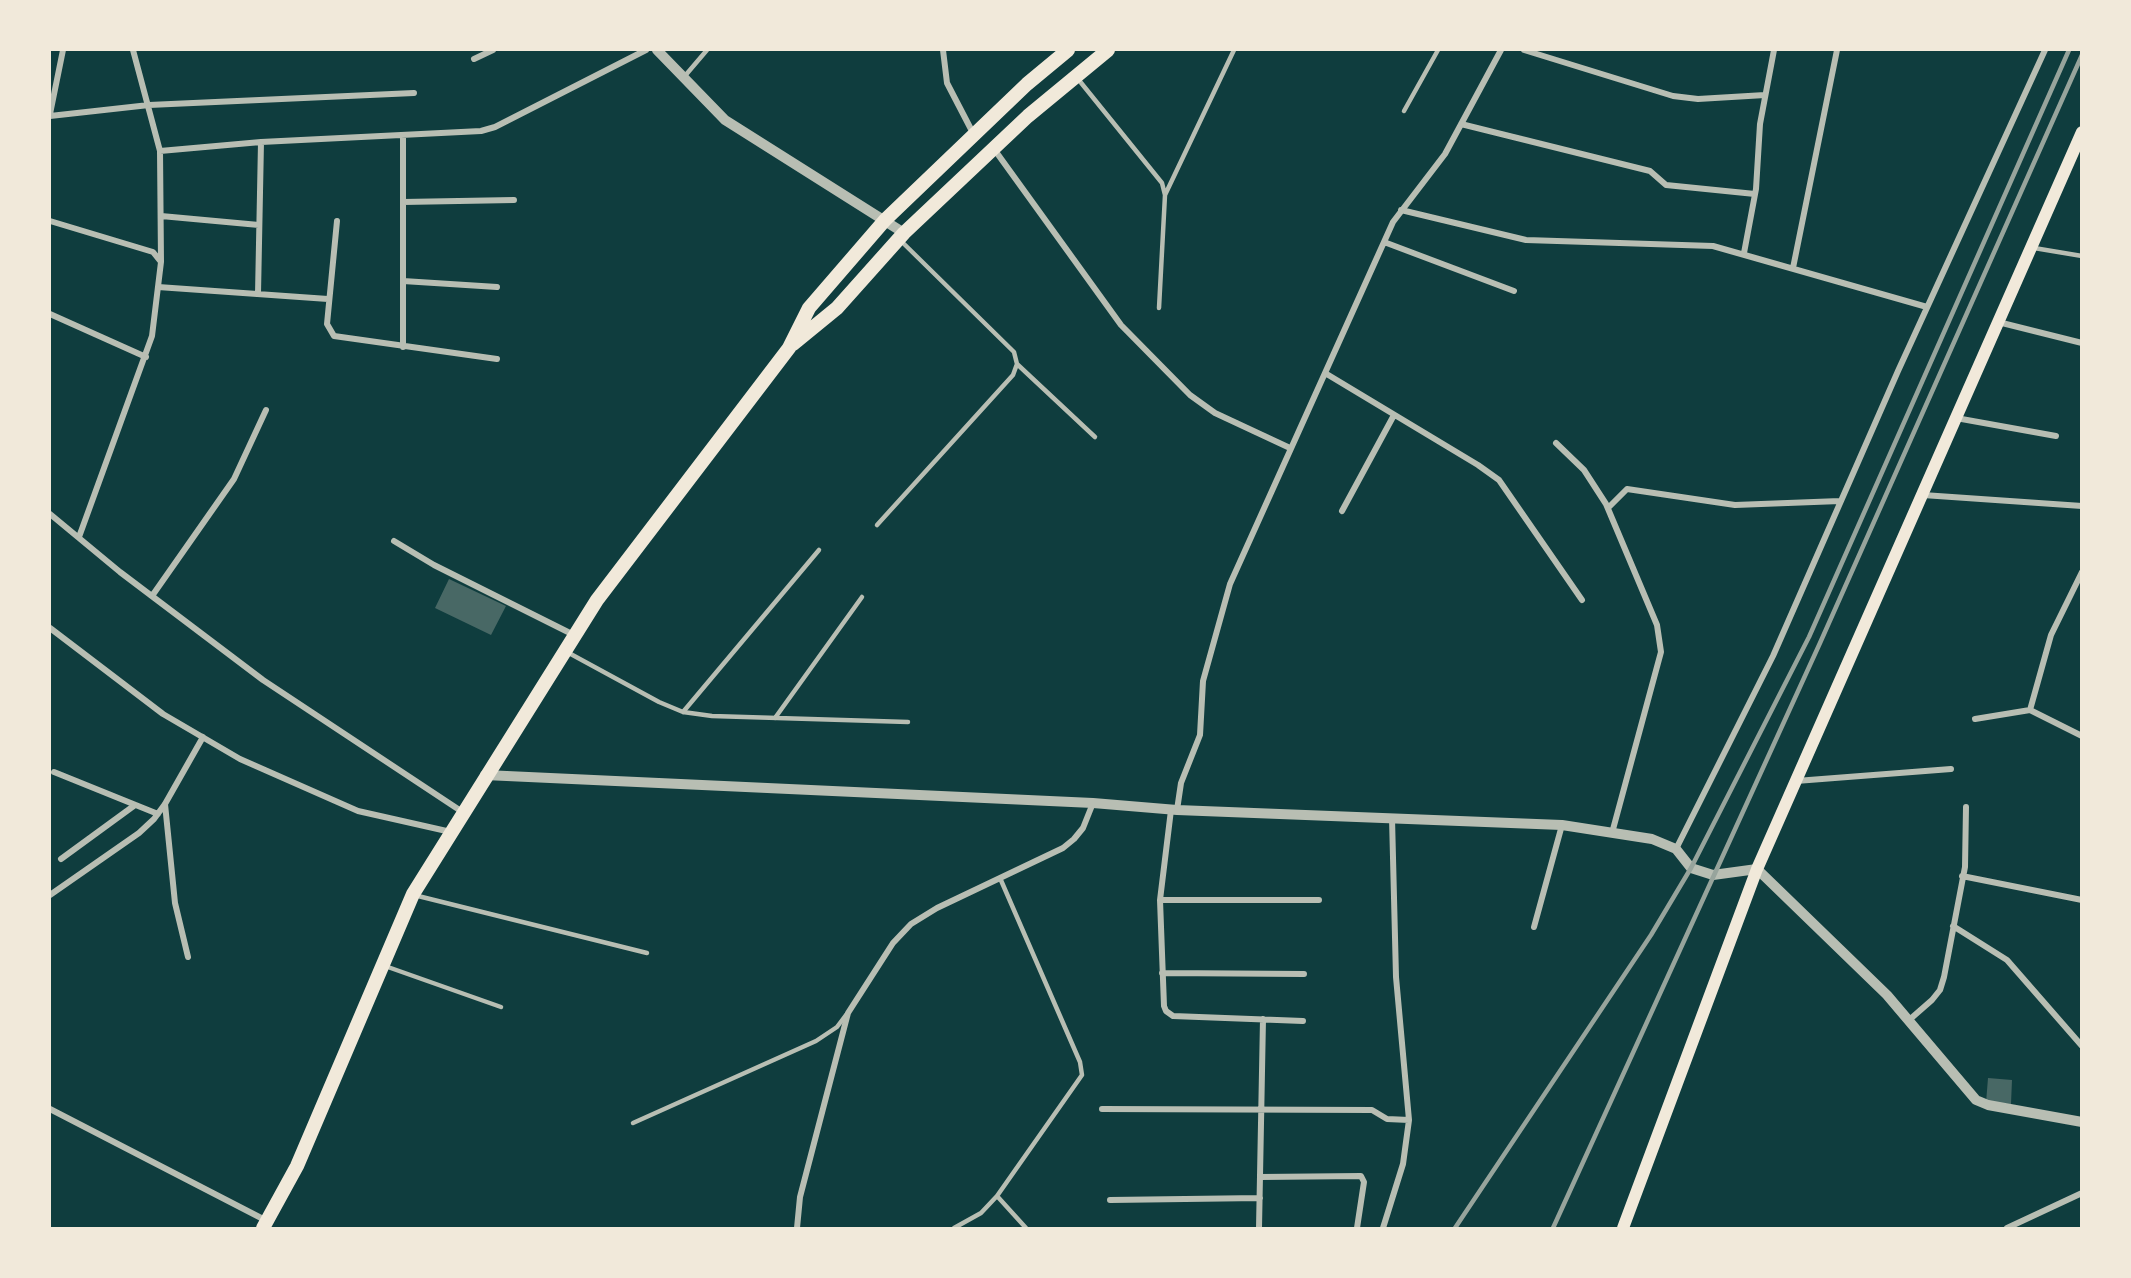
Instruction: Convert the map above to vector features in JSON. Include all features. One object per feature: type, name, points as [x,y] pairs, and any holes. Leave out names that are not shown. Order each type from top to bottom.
[{"type":"main road","points":[[265,1225],[297,1166],[413,894],[485,775],[597,600],[789,348],[809,308],[885,220],[1068,50]]},
{"type":"main road","points":[[789,348],[837,308],[901,236],[994,149],[1108,50]]},
{"type":"main road","points":[[1623,1228],[1757,869],[2082,132]]},
{"type":"street","points":[[63,50],[50,115],[149,105],[414,93]]},
{"type":"street","points":[[79,537],[146,357],[152,336],[161,262],[160,151],[133,50]]},
{"type":"street","points":[[474,59],[493,50]]},
{"type":"street","points":[[160,151],[261,142],[481,131],[495,127],[646,50]]},
{"type":"street","points":[[657,50],[725,120],[885,220],[901,236]]},
{"type":"street","points":[[943,50],[947,83],[974,135]]},
{"type":"street","points":[[1303,1021],[1169,1014],[1164,1006],[1160,900],[1174,810],[1181,783],[1200,735],[1203,681],[1224,600],[1384,242],[1401,210],[1435,171],[1501,50]]},
{"type":"street","points":[[1524,50],[1672,96],[1698,99],[1765,95]]},
{"type":"street","points":[[1744,253],[1755,194],[1760,124],[1774,50]]},
{"type":"street","points":[[1792,268],[1837,50]]},
{"type":"street","points":[[1676,849],[1773,656],[1927,307],[2045,50]]},
{"type":"street","points":[[1461,124],[1650,171],[1666,185],[1755,194]]},
{"type":"street","points":[[403,135],[403,347]]},
{"type":"street","points":[[258,294],[261,142]]},
{"type":"street","points":[[994,149],[1121,325],[1182,387],[1208,409],[1290,448]]},
{"type":"street","points":[[403,202],[514,200]]},
{"type":"street","points":[[1401,210],[1526,240],[1684,243],[1713,246],[1927,307]]},
{"type":"street","points":[[161,216],[259,225]]},
{"type":"street","points":[[50,221],[153,252],[161,262]]},
{"type":"street","points":[[337,221],[327,324],[334,336],[497,359]]},
{"type":"street","points":[[1384,242],[1514,291]]},
{"type":"street","points":[[403,281],[497,287]]},
{"type":"street","points":[[158,287],[328,299]]},
{"type":"street","points":[[50,314],[146,357]]},
{"type":"street","points":[[1998,322],[2082,343]]},
{"type":"street","points":[[1325,373],[1498,480],[1582,600]]},
{"type":"street","points":[[152,596],[234,478],[266,410]]},
{"type":"street","points":[[1342,511],[1394,415]]},
{"type":"street","points":[[1956,418],[2056,436]]},
{"type":"street","points":[[1556,443],[1584,470],[1608,508],[1654,616],[1661,652],[1612,833]]},
{"type":"street","points":[[1608,508],[1627,489],[1735,505],[1840,501]]},
{"type":"street","points":[[1923,495],[2082,506]]},
{"type":"street","points":[[50,514],[152,596],[263,680],[464,813]]},
{"type":"street","points":[[394,542],[434,566],[574,636]]},
{"type":"street","points":[[2030,710],[2051,634],[2082,572]]},
{"type":"street","points":[[50,628],[163,714],[240,759],[358,811],[452,833]]},
{"type":"street","points":[[1975,719],[2030,710],[2082,736]]},
{"type":"street","points":[[50,896],[139,833],[158,814],[203,737]]},
{"type":"street","points":[[1796,782],[1950,769]]},
{"type":"street","points":[[54,772],[158,814]]},
{"type":"street","points":[[485,775],[1094,803],[1174,810],[1562,825],[1652,839],[1676,849],[1691,868],[1713,875],[1757,869],[1887,995],[1976,1100],[1988,1105],[2082,1122]]},
{"type":"street","points":[[797,1228],[800,1197],[848,1013],[893,943],[912,924],[937,908],[1074,839],[1094,803]]},
{"type":"street","points":[[165,804],[175,903],[188,957]]},
{"type":"street","points":[[61,859],[135,805]]},
{"type":"street","points":[[1908,1021],[1940,990],[1966,855],[1966,807]]},
{"type":"street","points":[[1383,1228],[1403,1164],[1409,1120],[1396,977],[1392,817]]},
{"type":"street","points":[[1534,927],[1562,825]]},
{"type":"street","points":[[1962,876],[2082,900]]},
{"type":"street","points":[[1160,900],[1319,900]]},
{"type":"street","points":[[1953,926],[2007,960],[2082,1046]]},
{"type":"street","points":[[1162,973],[1304,974]]},
{"type":"street","points":[[1259,1228],[1263,1019]]},
{"type":"street","points":[[50,1109],[265,1225]]},
{"type":"street","points":[[1102,1109],[1372,1110],[1387,1119],[1409,1120]]},
{"type":"street","points":[[1260,1177],[1361,1176],[1364,1182],[1357,1228]]},
{"type":"street","points":[[2007,1228],[2082,1193]]},
{"type":"street","points":[[1110,1200],[1260,1198]]},
{"type":"lane","points":[[683,78],[707,50]]},
{"type":"lane","points":[[1165,195],[1234,50]]},
{"type":"lane","points":[[1404,111],[1438,50]]},
{"type":"lane","points":[[1076,77],[1162,183],[1165,195],[1160,308]]},
{"type":"lane","points":[[901,236],[1014,352],[1017,364],[1095,437]]},
{"type":"lane","points":[[2031,247],[2082,256]]},
{"type":"lane","points":[[877,525],[1013,375],[1017,364]]},
{"type":"lane","points":[[682,712],[819,550]]},
{"type":"lane","points":[[775,718],[862,597]]},
{"type":"lane","points":[[565,651],[658,702],[682,712],[701,715],[908,722]]},
{"type":"lane","points":[[954,1228],[981,1213],[997,1196],[1078,1081],[1082,1068],[1000,878]]},
{"type":"lane","points":[[413,894],[647,953]]},
{"type":"lane","points":[[383,965],[501,1007]]},
{"type":"lane","points":[[633,1123],[816,1041],[837,1027],[848,1013]]},
{"type":"lane","points":[[997,1196],[1026,1228]]},
{"type":"building","points":[[449,579],[506,606],[491,635],[435,608]]},
{"type":"building","points":[[1988,1078],[2012,1080],[2011,1104],[1986,1103]]},
{"type":"railway","points":[[1455,1228],[1651,935],[1691,868],[1809,637],[2069,50]]},
{"type":"railway","points":[[1553,1228],[1820,643],[2082,55]]}]
